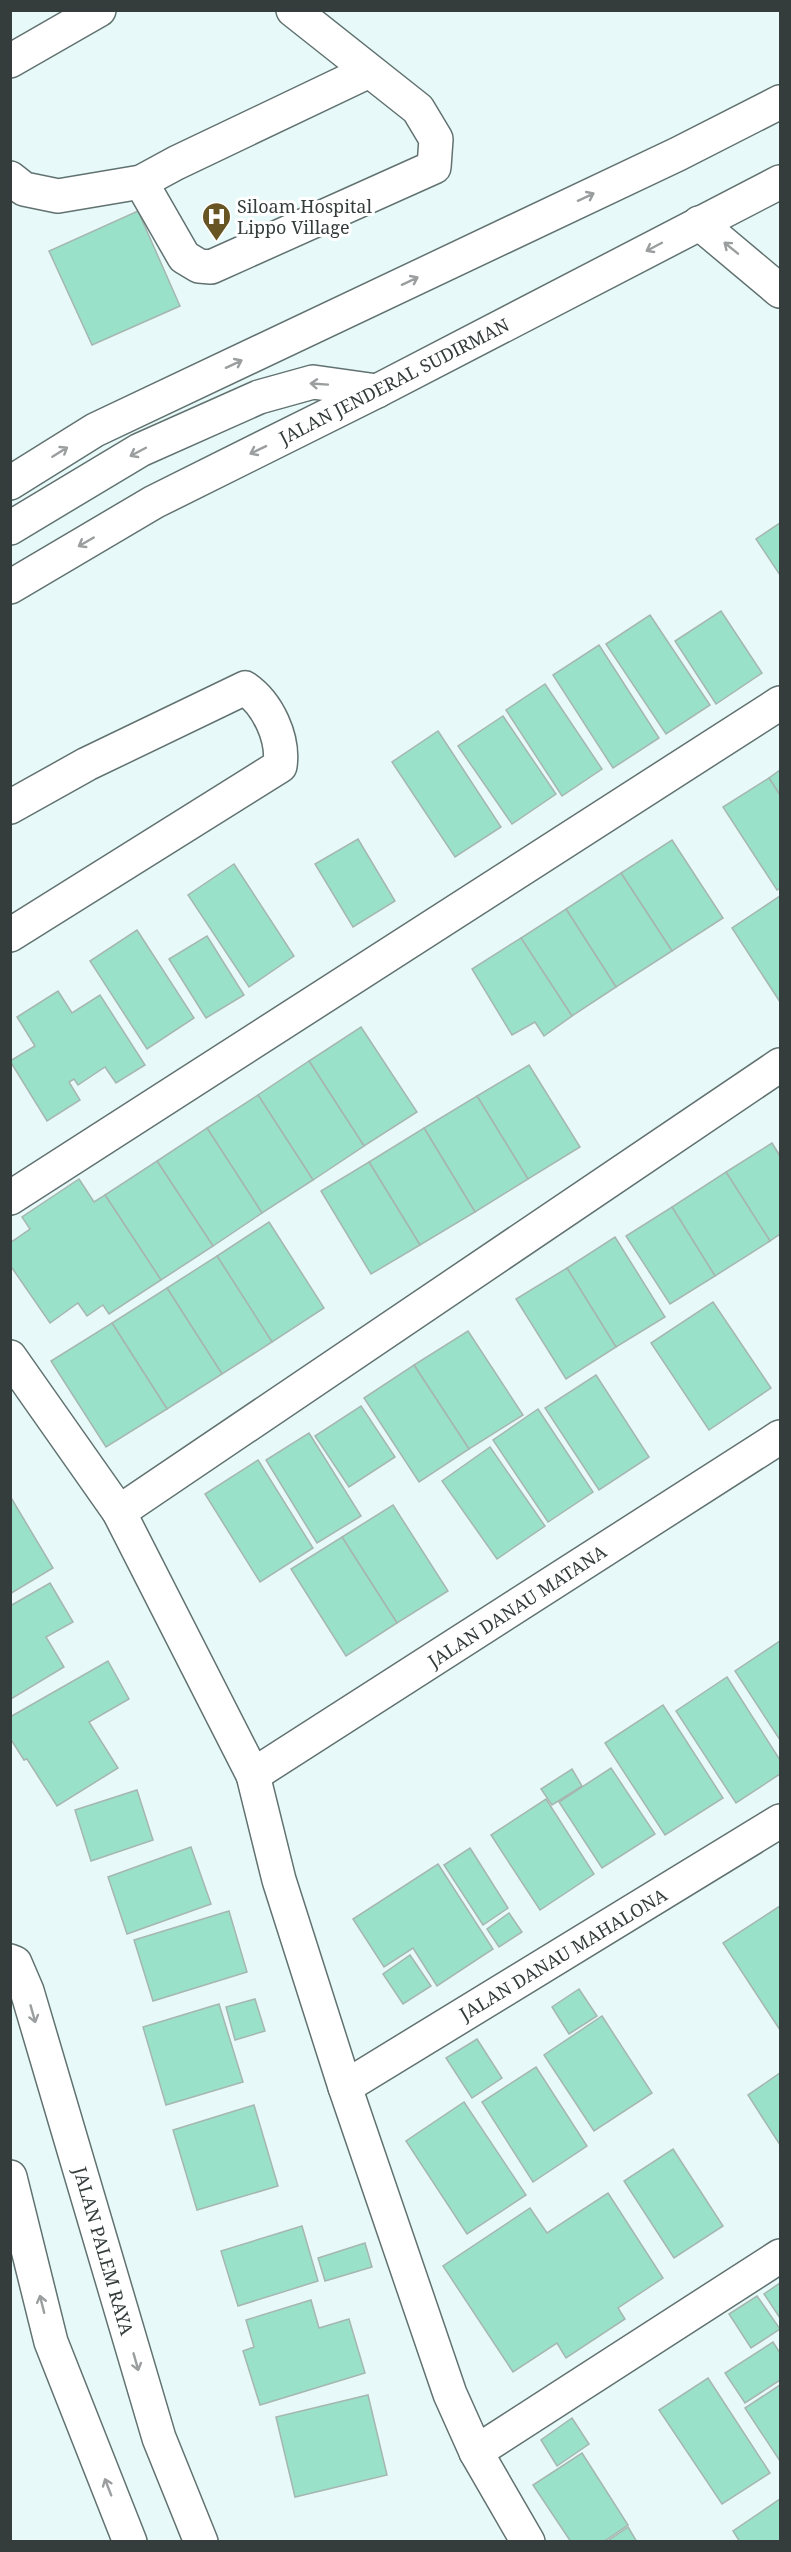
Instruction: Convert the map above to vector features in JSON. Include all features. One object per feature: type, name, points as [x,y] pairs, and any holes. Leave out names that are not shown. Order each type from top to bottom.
[{"type":"street","points":[[10,61],[99,10]]},
{"type":"street","points":[[141,182],[184,257],[199,266],[211,267],[434,167],[436,139],[418,109],[293,10]]},
{"type":"street","points":[[10,178],[24,189],[58,196],[141,182],[369,71]]},
{"type":"street","points":[[10,483],[95,430],[678,154],[780,102]]},
{"type":"street","name":"JALAN JENDERAL SUDIRMAN","points":[[10,587],[154,502],[377,391],[780,182]]},
{"type":"street","points":[[699,222],[780,291]]},
{"type":"street","points":[[10,528],[140,450],[259,397],[313,382],[377,391]]},
{"type":"street","points":[[10,807],[87,764],[244,688],[258,697],[278,736],[282,751],[280,766],[10,935]]},
{"type":"street","points":[[10,1198],[780,703]]},
{"type":"street","points":[[119,1512],[780,1065]]},
{"type":"street","points":[[10,1357],[119,1512],[253,1774],[279,1880],[345,2087],[450,2394],[476,2452],[528,2541]]},
{"type":"street","name":"JALAN DANAU MATANA","points":[[253,1774],[780,1437]]},
{"type":"street","name":"JALAN DANAU MAHALONA","points":[[345,2087],[780,1821]]},
{"type":"street","name":"JALAN PALEM RAYA","points":[[10,1961],[15,1963],[27,1990],[159,2438],[201,2541]]},
{"type":"street","points":[[10,2177],[51,2342],[130,2541]]},
{"type":"street","points":[[476,2452],[780,2256]]},
{"type":"building","points":[[138,211],[180,306],[92,345],[49,251]]},
{"type":"building","points":[[780,523],[780,575],[756,539]]},
{"type":"building","points":[[721,611],[762,673],[716,704],[675,641]]},
{"type":"building","points":[[650,615],[710,705],[666,734],[606,644]]},
{"type":"building","points":[[599,645],[659,738],[613,768],[553,675]]},
{"type":"building","points":[[545,684],[602,769],[562,796],[506,710]]},
{"type":"building","points":[[503,716],[556,794],[512,824],[458,746]]},
{"type":"building","points":[[438,731],[501,827],[455,857],[392,762]]},
{"type":"building","points":[[780,770],[780,795],[769,778]]},
{"type":"building","points":[[769,778],[780,795],[780,888],[777,890],[723,807]]},
{"type":"building","points":[[358,839],[395,901],[353,927],[315,864]]},
{"type":"building","points":[[672,840],[723,918],[672,951],[621,873]]},
{"type":"building","points":[[234,864],[294,956],[249,987],[188,895]]},
{"type":"building","points":[[621,873],[672,951],[616,987],[566,909]]},
{"type":"building","points":[[780,896],[780,1002],[732,928]]},
{"type":"building","points":[[566,909],[616,987],[572,1016],[521,938]]},
{"type":"building","points":[[137,930],[194,1018],[147,1049],[90,961]]},
{"type":"building","points":[[207,936],[244,995],[206,1018],[169,959]]},
{"type":"building","points":[[521,938],[572,1016],[544,1036],[535,1022],[512,1035],[472,969]]},
{"type":"building","points":[[58,991],[72,1013],[100,995],[145,1065],[116,1083],[105,1067],[78,1085],[74,1079],[69,1082],[80,1100],[47,1121],[10,1061],[35,1046],[17,1017]]},
{"type":"building","points":[[361,1027],[417,1112],[364,1146],[309,1061]]},
{"type":"building","points":[[309,1061],[364,1146],[313,1180],[258,1095]]},
{"type":"building","points":[[529,1065],[580,1147],[528,1179],[477,1096]]},
{"type":"building","points":[[258,1095],[313,1180],[262,1213],[207,1128]]},
{"type":"building","points":[[477,1096],[528,1179],[475,1212],[424,1128]]},
{"type":"building","points":[[207,1128],[262,1213],[213,1246],[157,1161]]},
{"type":"building","points":[[424,1128],[475,1212],[420,1245],[369,1162]]},
{"type":"building","points":[[772,1143],[780,1156],[780,1234],[770,1241],[726,1172]]},
{"type":"building","points":[[157,1161],[213,1246],[161,1280],[105,1195]]},
{"type":"building","points":[[369,1162],[420,1245],[371,1274],[321,1191]]},
{"type":"building","points":[[726,1172],[770,1241],[715,1276],[672,1207]]},
{"type":"building","points":[[79,1179],[94,1202],[105,1195],[161,1280],[109,1314],[103,1305],[87,1316],[78,1303],[50,1323],[10,1265],[10,1243],[30,1229],[22,1217]]},
{"type":"building","points":[[672,1207],[715,1276],[670,1304],[626,1236]]},
{"type":"building","points":[[269,1222],[324,1308],[272,1342],[217,1256]]},
{"type":"building","points":[[615,1237],[665,1317],[616,1347],[567,1268]]},
{"type":"building","points":[[217,1256],[272,1342],[222,1374],[167,1288]]},
{"type":"building","points":[[567,1268],[616,1347],[566,1379],[516,1299]]},
{"type":"building","points":[[167,1288],[222,1374],[167,1409],[112,1323]]},
{"type":"building","points":[[713,1302],[771,1388],[709,1430],[651,1343]]},
{"type":"building","points":[[112,1323],[167,1409],[106,1447],[51,1361]]},
{"type":"building","points":[[468,1331],[523,1415],[469,1449],[414,1365]]},
{"type":"building","points":[[414,1365],[469,1449],[419,1482],[364,1398]]},
{"type":"building","points":[[596,1375],[649,1457],[599,1490],[545,1408]]},
{"type":"building","points":[[361,1406],[395,1457],[349,1487],[315,1436]]},
{"type":"building","points":[[538,1409],[593,1492],[548,1522],[493,1440]]},
{"type":"building","points":[[309,1433],[361,1516],[317,1543],[266,1460]]},
{"type":"building","points":[[490,1447],[545,1526],[497,1559],[442,1481]]},
{"type":"building","points":[[258,1460],[313,1548],[260,1582],[205,1494]]},
{"type":"building","points":[[10,1496],[53,1568],[10,1594]]},
{"type":"building","points":[[393,1505],[448,1591],[397,1623],[342,1537]]},
{"type":"building","points":[[342,1537],[397,1623],[346,1656],[291,1569]]},
{"type":"building","points":[[50,1583],[73,1622],[46,1637],[64,1667],[11,1699],[10,1606]]},
{"type":"building","points":[[780,1641],[780,1740],[735,1671]]},
{"type":"building","points":[[108,1661],[129,1699],[89,1722],[118,1768],[57,1806],[27,1759],[24,1760],[10,1738],[10,1717]]},
{"type":"building","points":[[727,1677],[780,1760],[780,1774],[736,1803],[676,1711]]},
{"type":"building","points":[[663,1705],[723,1798],[665,1835],[605,1743]]},
{"type":"building","points":[[611,1768],[655,1834],[602,1868],[559,1802]]},
{"type":"building","points":[[572,1769],[582,1786],[552,1805],[541,1789]]},
{"type":"building","points":[[137,1790],[153,1840],[91,1861],[75,1810]]},
{"type":"building","points":[[546,1799],[594,1874],[540,1910],[491,1835]]},
{"type":"building","points":[[191,1847],[211,1904],[127,1934],[108,1877]]},
{"type":"building","points":[[470,1848],[508,1908],[483,1925],[444,1865]]},
{"type":"building","points":[[438,1864],[493,1949],[437,1986],[413,1948],[384,1967],[353,1919]]},
{"type":"building","points":[[780,1906],[780,2030],[723,1943]]},
{"type":"building","points":[[229,1911],[247,1972],[153,2001],[134,1940]]},
{"type":"building","points":[[509,1913],[522,1932],[499,1947],[487,1929]]},
{"type":"building","points":[[410,1955],[431,1986],[403,2004],[383,1974]]},
{"type":"building","points":[[579,1989],[597,2016],[569,2034],[552,2007]]},
{"type":"building","points":[[255,1999],[265,2031],[235,2040],[226,2007]]},
{"type":"building","points":[[219,2004],[243,2082],[166,2105],[143,2027]]},
{"type":"building","points":[[602,2016],[652,2093],[594,2131],[544,2055]]},
{"type":"building","points":[[477,2039],[502,2078],[472,2098],[446,2058]]},
{"type":"building","points":[[536,2067],[587,2146],[533,2182],[482,2102]]},
{"type":"building","points":[[780,2073],[780,2145],[748,2095]]},
{"type":"building","points":[[464,2102],[526,2195],[467,2234],[406,2141]]},
{"type":"building","points":[[254,2105],[278,2186],[197,2210],[173,2130]]},
{"type":"building","points":[[673,2149],[723,2226],[674,2258],[624,2181]]},
{"type":"building","points":[[608,2193],[663,2278],[618,2308],[625,2319],[566,2358],[557,2343],[513,2372],[443,2266],[530,2208],[547,2233]]},
{"type":"building","points":[[302,2226],[318,2281],[238,2306],[221,2251]]},
{"type":"building","points":[[365,2243],[372,2267],[325,2281],[318,2258]]},
{"type":"building","points":[[780,2283],[780,2318],[764,2294]]},
{"type":"building","points":[[757,2296],[780,2329],[751,2348],[729,2314]]},
{"type":"building","points":[[311,2300],[319,2328],[349,2319],[365,2373],[260,2405],[243,2351],[254,2347],[246,2320]]},
{"type":"building","points":[[773,2342],[780,2353],[780,2380],[745,2403],[725,2373]]},
{"type":"building","points":[[708,2378],[770,2473],[722,2504],[659,2410]]},
{"type":"building","points":[[780,2385],[780,2461],[745,2408]]},
{"type":"building","points":[[368,2395],[387,2475],[295,2497],[276,2417]]},
{"type":"building","points":[[572,2418],[589,2444],[557,2466],[541,2440]]},
{"type":"building","points":[[582,2453],[628,2525],[603,2542],[571,2542],[533,2485]]},
{"type":"building","points":[[780,2499],[780,2542],[740,2542],[733,2531]]},
{"type":"building","points":[[628,2527],[637,2542],[606,2542]]},
{"type":"place","name":"Siloam Hospital Lippo Village","points":[[216,242]]}]
